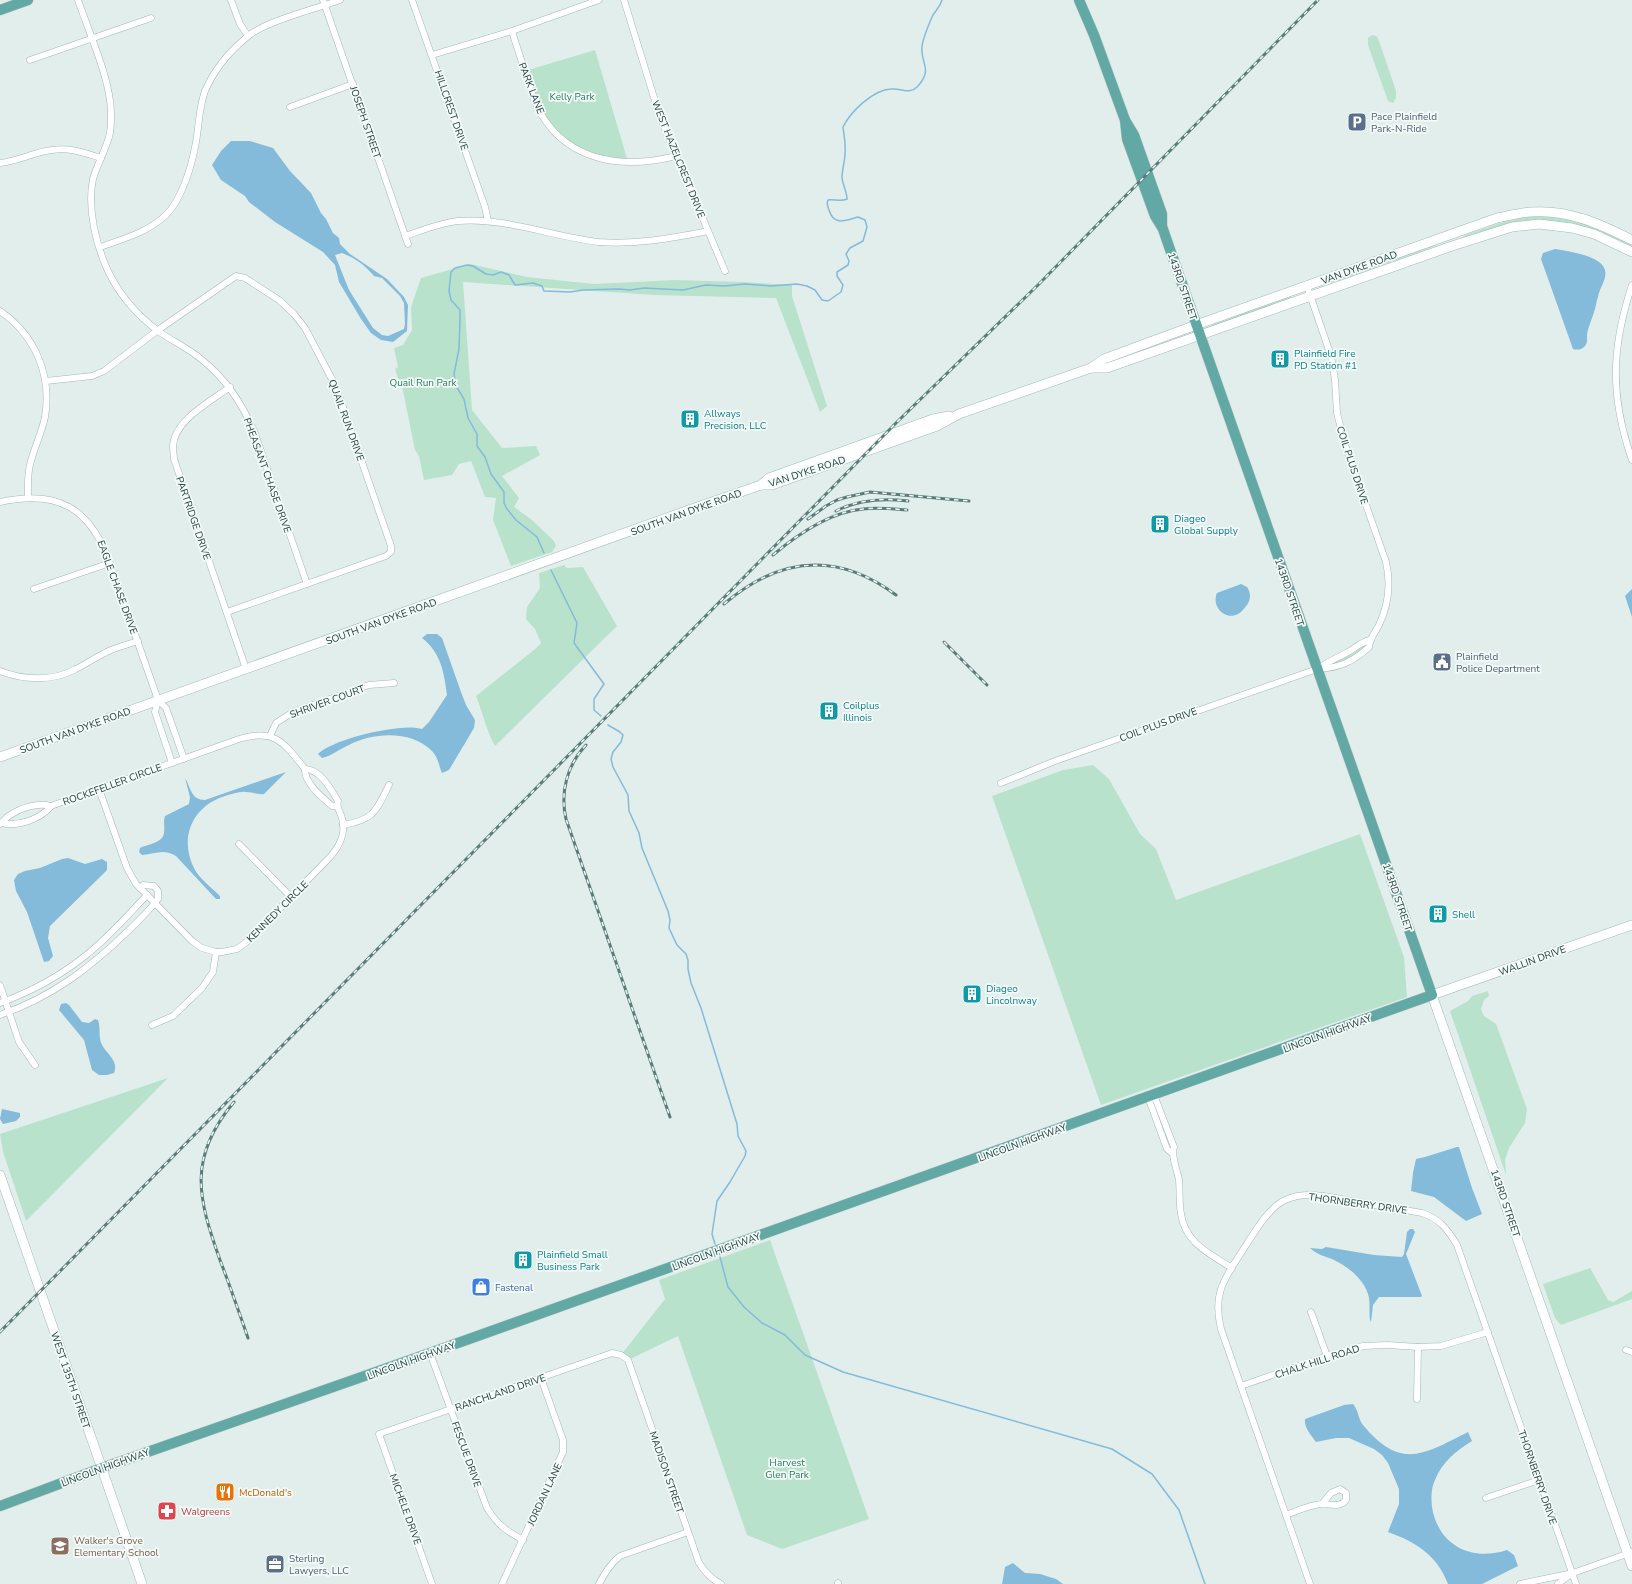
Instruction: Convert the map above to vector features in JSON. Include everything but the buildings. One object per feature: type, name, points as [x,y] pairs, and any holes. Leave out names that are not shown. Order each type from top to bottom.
[{"type":"main road","points":[[0,10],[28,0]]},
{"type":"main road","name":"143RD STREET","points":[[1079,0],[1125,120],[1134,135],[1162,214],[1163,229],[1196,325],[1432,995]]},
{"type":"main road","name":"LINCOLN HIGHWAY","points":[[0,1506],[102,1468],[723,1249],[1432,995]]},
{"type":"street","name":"PHEASANT CHASE DRIVE","points":[[78,0],[107,82],[110,97],[110,136],[93,180],[91,204],[94,225],[108,270],[117,287],[142,317],[158,330],[200,357],[230,387],[244,409],[254,431],[307,584]]},
{"type":"street","points":[[231,0],[240,24],[248,36]]},
{"type":"street","points":[[100,247],[138,234],[166,216],[178,198],[186,179],[192,159],[199,115],[205,92],[215,73],[228,55],[248,36],[261,28],[324,3],[340,0]]},
{"type":"street","name":"HILLCREST DRIVE","points":[[412,0],[485,207],[488,221]]},
{"type":"street","points":[[432,55],[512,30],[599,0]]},
{"type":"street","name":"WEST HAZELCREST DRIVE","points":[[624,0],[660,117],[725,271]]},
{"type":"street","name":"JOSEPH STREET","points":[[324,3],[408,244]]},
{"type":"street","points":[[30,60],[151,18]]},
{"type":"street","name":"PARK LANE","points":[[512,30],[533,96],[541,114],[563,140],[580,151],[597,159],[616,162],[643,162],[676,156]]},
{"type":"street","points":[[290,107],[353,84]]},
{"type":"street","points":[[0,163],[14,161],[52,150],[76,151],[101,158]]},
{"type":"street","name":"VAN DYKE ROAD","points":[[761,485],[772,485],[869,451],[937,426],[959,414],[1091,368],[1104,359],[1497,218],[1530,212],[1548,212],[1573,216],[1594,222],[1632,240]]},
{"type":"street","points":[[405,236],[434,226],[458,221],[488,221],[601,242],[648,241],[675,238],[708,231]]},
{"type":"street","name":"VAN DYKE ROAD","points":[[1091,368],[1108,368],[1452,246],[1512,227],[1539,224],[1572,228],[1594,234],[1632,252]]},
{"type":"street","name":"QUAIL RUN DRIVE","points":[[46,382],[92,376],[104,371],[158,330],[236,276],[245,278],[278,300],[294,314],[305,328],[336,387],[391,546],[391,552],[386,556],[227,612]]},
{"type":"street","points":[[1632,285],[1624,310],[1618,338],[1615,368],[1617,398],[1622,428],[1632,460]]},
{"type":"street","name":"COIL PLUS DRIVE","points":[[1001,783],[1061,758],[1317,669],[1330,660],[1348,652],[1362,642],[1370,640],[1378,628],[1385,612],[1389,594],[1388,572],[1339,426],[1331,356],[1307,286]]},
{"type":"street","points":[[0,311],[20,326],[30,340],[38,355],[46,382],[45,416],[30,462],[28,497]]},
{"type":"street","name":"PARTRIDGE DRIVE","points":[[230,387],[183,422],[176,434],[173,446],[174,459],[246,669]]},
{"type":"street","name":"SOUTH VAN DYKE ROAD","points":[[0,757],[761,485]]},
{"type":"street","name":"EAGLE CHASE DRIVE","points":[[0,502],[28,497],[52,500],[78,512],[97,532],[104,546],[158,700],[166,708],[184,758]]},
{"type":"street","points":[[34,589],[110,563]]},
{"type":"street","points":[[0,672],[22,678],[42,678],[62,674],[74,670],[111,650],[138,641]]},
{"type":"street","name":"SHRIVER COURT","points":[[270,736],[276,723],[286,715],[293,712],[369,685],[394,683]]},
{"type":"street","name":"EAGLE CHASE DRIVE","points":[[158,700],[155,712],[172,763]]},
{"type":"street","points":[[172,763],[257,734],[270,736],[284,744],[305,769],[305,774],[312,786],[332,806],[336,806]]},
{"type":"street","name":"ROCKEFELLER CIRCLE","points":[[1,823],[10,825],[33,819],[46,812],[51,806],[172,763]]},
{"type":"street","points":[[305,769],[311,769],[326,782],[338,801],[336,806],[343,825],[359,822],[375,812],[389,785]]},
{"type":"street","points":[[99,789],[127,868],[140,888],[192,941],[202,948],[216,952],[213,972],[202,988],[173,1016],[152,1025]]},
{"type":"street","name":"ROCKEFELLER CIRCLE","points":[[1,823],[9,815],[26,808],[44,804],[51,806]]},
{"type":"street","name":"KENNEDY CIRCLE","points":[[216,952],[230,951],[243,945],[336,851],[342,839],[343,825]]},
{"type":"street","points":[[239,844],[291,896]]},
{"type":"street","points":[[0,1016],[56,990],[92,964],[118,941],[155,904],[158,898],[158,891],[150,885],[140,888]]},
{"type":"street","points":[[3,1002],[50,980],[85,956],[110,933],[146,895]]},
{"type":"street","name":"WALLIN DRIVE","points":[[1432,995],[1632,925]]},
{"type":"street","points":[[110,933],[118,941]]},
{"type":"street","points":[[85,956],[92,964]]},
{"type":"street","points":[[50,980],[56,990]]},
{"type":"street","points":[[0,985],[3,1002],[9,1012],[19,1042],[35,1065]]},
{"type":"street","name":"143RD STREET","points":[[1432,995],[1630,1553],[1632,1566]]},
{"type":"street","points":[[1151,1096],[1174,1147],[1172,1153],[1178,1174],[1181,1214],[1186,1230],[1198,1246],[1232,1268]]},
{"type":"street","name":"WEST 135TH STREET","points":[[0,1175],[142,1584]]},
{"type":"street","name":"THORNBERRY DRIVE","points":[[1310,1584],[1221,1329],[1217,1315],[1217,1302],[1220,1290],[1232,1268],[1261,1223],[1284,1200],[1297,1196],[1316,1195],[1433,1216],[1442,1224],[1457,1245],[1576,1584]]},
{"type":"street","points":[[1311,1312],[1327,1356]]},
{"type":"street","name":"CHALK HILL ROAD","points":[[1241,1386],[1350,1349],[1375,1345],[1418,1347],[1441,1346],[1488,1332]]},
{"type":"street","points":[[1417,1399],[1418,1347]]},
{"type":"street","points":[[1626,1350],[1632,1352]]},
{"type":"street","name":"FESCUE DRIVE","points":[[430,1353],[487,1508],[505,1531],[523,1540]]},
{"type":"street","name":"RANCHLAND DRIVE","points":[[379,1434],[612,1353],[621,1355]]},
{"type":"street","name":"MADISON STREET","points":[[621,1355],[628,1360],[699,1563],[706,1573],[721,1584]]},
{"type":"street","name":"JORDAN LANE","points":[[502,1584],[563,1452],[563,1440],[541,1378]]},
{"type":"street","name":"MICHELE DRIVE","points":[[379,1434],[432,1584]]},
{"type":"street","points":[[1486,1498],[1539,1480]]},
{"type":"street","points":[[1286,1514],[1322,1504]]},
{"type":"street","points":[[599,1584],[606,1569],[620,1556],[688,1532]]},
{"type":"street","points":[[1520,1584],[1573,1573],[1630,1553]]},
{"type":"street","points":[[1558,1584],[1573,1573]]},
{"type":"green space","points":[[1372,35],[1378,38],[1396,91],[1396,98],[1393,103],[1388,101],[1368,45],[1368,38]]},
{"type":"green space","name":"Kelly Park","points":[[595,50],[628,162],[597,159],[563,140],[541,114],[525,71]]},
{"type":"green space","points":[[1532,215],[1572,218],[1632,242],[1632,246],[1599,232],[1560,224],[1465,237],[1463,236],[1500,223]]},
{"type":"green space","points":[[1439,243],[1433,247],[1383,265],[1336,286],[1319,288],[1396,256]]},
{"type":"green space","name":"Quail Run Park","points":[[470,264],[527,277],[594,284],[675,280],[792,285],[792,296],[827,406],[820,412],[776,298],[654,295],[463,282],[472,410],[502,448],[536,446],[540,455],[502,476],[519,498],[514,507],[532,520],[554,541],[556,546],[552,552],[511,566],[493,520],[496,498],[485,497],[471,461],[459,464],[452,475],[424,480],[419,456],[415,450],[401,381],[399,381],[395,369],[398,367],[394,348],[403,345],[412,330],[411,307],[421,278]]},
{"type":"green space","points":[[1291,295],[1291,298],[1289,299],[1212,327],[1212,325],[1271,301]]},
{"type":"green space","points":[[564,565],[567,568],[583,567],[617,626],[495,746],[489,734],[476,696],[541,643],[535,629],[526,619],[527,607],[540,588],[539,573]]},
{"type":"green space","points":[[1364,644],[1367,646],[1354,655],[1341,662],[1331,665],[1355,652]]},
{"type":"green space","points":[[1093,765],[1109,779],[1140,834],[1156,849],[1176,900],[1360,834],[1404,957],[1407,997],[1101,1105],[992,796],[1063,770]]},
{"type":"green space","points":[[1488,991],[1489,996],[1484,1000],[1481,1009],[1484,1016],[1496,1024],[1527,1109],[1525,1123],[1509,1148],[1505,1160],[1506,1175],[1450,1011],[1468,1001],[1472,996]]},
{"type":"green space","points":[[168,1078],[26,1221],[3,1152],[0,1134]]},
{"type":"green space","name":"Harvest Glen Park","points":[[770,1240],[869,1519],[782,1549],[747,1535],[678,1336],[628,1360],[621,1355],[665,1299],[659,1280]]},
{"type":"green space","points":[[1590,1268],[1608,1300],[1613,1302],[1632,1291],[1632,1299],[1561,1325],[1555,1318],[1543,1284]]},
{"type":"water","points":[[231,141],[250,141],[273,148],[290,171],[311,193],[333,233],[339,238],[340,244],[350,254],[387,279],[404,297],[408,305],[407,331],[393,342],[381,340],[371,333],[339,282],[335,265],[323,252],[275,222],[249,202],[245,196],[221,180],[212,165],[221,151]],"holes":[[[342,253],[367,268],[374,276],[382,278],[400,296],[404,303],[404,329],[388,336],[382,335],[373,328],[349,290],[335,255]]]},
{"type":"water","points":[[1555,249],[1588,256],[1599,262],[1605,270],[1605,277],[1588,329],[1587,343],[1584,347],[1577,350],[1573,349],[1541,259],[1543,253]]},
{"type":"water","points":[[1241,584],[1247,587],[1249,592],[1250,598],[1248,603],[1238,614],[1228,616],[1220,611],[1216,603],[1217,593]]},
{"type":"water","points":[[1632,589],[1632,617],[1625,596]]},
{"type":"water","points":[[427,634],[437,634],[442,638],[466,705],[475,720],[474,728],[449,770],[442,773],[437,759],[432,751],[424,744],[403,736],[392,735],[369,738],[322,758],[318,754],[337,743],[368,733],[384,730],[413,727],[422,729],[429,722],[447,695],[443,671],[434,650],[422,638]]},
{"type":"water","points":[[286,772],[264,794],[241,792],[225,796],[214,801],[204,807],[191,825],[188,836],[190,858],[197,874],[220,896],[220,899],[216,899],[176,856],[167,852],[142,855],[139,852],[140,848],[155,843],[161,839],[164,831],[165,816],[189,804],[190,797],[185,778],[194,796],[205,800]]},
{"type":"water","points":[[68,858],[85,864],[102,859],[107,862],[107,870],[50,926],[48,938],[53,956],[49,961],[44,962],[27,912],[16,891],[14,880],[18,874],[25,871],[40,868]]},
{"type":"water","points":[[66,1003],[82,1022],[89,1023],[95,1019],[98,1020],[101,1042],[114,1061],[114,1073],[99,1075],[92,1070],[84,1040],[59,1010],[61,1004]]},
{"type":"water","points":[[2,1109],[20,1113],[20,1117],[16,1121],[3,1124],[0,1119]]},
{"type":"water","points":[[1459,1147],[1482,1214],[1466,1221],[1434,1197],[1411,1191],[1416,1159]]},
{"type":"water","points":[[1410,1229],[1413,1229],[1415,1232],[1406,1254],[1422,1296],[1379,1297],[1373,1305],[1371,1322],[1369,1298],[1361,1280],[1345,1266],[1318,1254],[1310,1248],[1322,1249],[1326,1247],[1374,1255],[1402,1257],[1404,1254],[1407,1232]]},
{"type":"water","points":[[1353,1404],[1361,1423],[1389,1449],[1401,1453],[1413,1454],[1425,1452],[1468,1432],[1472,1441],[1455,1453],[1446,1462],[1441,1468],[1434,1483],[1431,1500],[1435,1520],[1441,1531],[1458,1547],[1469,1552],[1481,1554],[1507,1550],[1514,1555],[1518,1566],[1482,1584],[1448,1584],[1432,1557],[1408,1540],[1388,1532],[1399,1504],[1399,1489],[1388,1463],[1382,1455],[1374,1449],[1349,1438],[1336,1438],[1316,1442],[1308,1431],[1305,1422],[1305,1419],[1344,1405]]},
{"type":"water","points":[[1013,1563],[1025,1573],[1040,1574],[1056,1579],[1063,1584],[1002,1584],[1005,1567]]},
{"type":"waterway","points":[[544,553],[537,537],[516,520],[507,509],[504,503],[504,492],[491,474],[485,457],[477,446],[477,434],[468,418],[464,399],[456,386],[454,374],[459,349],[460,310],[451,300],[449,291],[451,272],[455,268],[467,265],[473,266],[486,274],[493,275],[501,272],[509,275],[515,285],[533,283],[542,286],[544,291],[570,292],[583,290],[630,290],[644,288],[683,290],[706,285],[724,286],[745,284],[771,286],[797,284],[807,286],[815,290],[822,300],[828,301],[841,292],[843,285],[837,276],[837,272],[848,265],[849,261],[846,254],[850,248],[863,241],[867,227],[865,220],[858,217],[844,221],[837,220],[831,215],[827,205],[828,200],[847,199],[842,178],[845,159],[843,127],[851,114],[870,97],[884,90],[895,89],[911,91],[922,81],[926,71],[922,53],[923,40],[933,15],[942,0]]},
{"type":"waterway","points":[[551,570],[577,623],[574,643],[604,684],[594,699],[594,710],[601,716]]},
{"type":"waterway","points":[[608,725],[623,735],[621,742],[613,752],[611,759],[613,767],[628,795],[629,811],[639,833],[642,848],[668,911],[670,920],[669,928],[677,945],[686,954],[691,983],[701,1008],[737,1124],[738,1136],[746,1151],[745,1156],[730,1182],[717,1201],[712,1234],[715,1244]]},
{"type":"waterway","points":[[720,1257],[728,1287],[744,1307],[762,1323],[785,1335],[805,1355],[843,1372],[1112,1449],[1152,1474],[1179,1510],[1205,1584]]},
{"type":"railway","points":[[0,1332],[897,422],[1038,285],[1318,0]]},
{"type":"railway","points":[[808,519],[837,500],[870,492],[969,501]]},
{"type":"railway","points":[[836,511],[853,504],[871,500],[908,501]]},
{"type":"railway","points":[[773,555],[793,539],[815,525],[839,514],[869,508],[907,510]]},
{"type":"railway","points":[[724,604],[745,588],[766,577],[787,569],[808,565],[830,566],[852,571],[874,581],[896,595]]},
{"type":"railway","points":[[944,642],[987,685]]},
{"type":"railway","points":[[586,745],[574,761],[567,779],[564,799],[566,819],[670,1117]]},
{"type":"railway","points":[[234,1102],[219,1122],[209,1142],[203,1160],[201,1179],[202,1198],[212,1238],[248,1338]]},
{"type":"place","name":"Pace Plainfield Park-N-Ride","points":[[1357,122]]},
{"type":"place","name":"Plainfield Fire PD Station #1","points":[[1280,359]]},
{"type":"place","name":"Allways Precision, LLC","points":[[690,419]]},
{"type":"place","name":"Diageo Global Supply","points":[[1160,524]]},
{"type":"place","name":"Plainfield Police Department","points":[[1442,662]]},
{"type":"place","name":"Coilplus Illinois","points":[[829,711]]},
{"type":"place","name":"Shell","points":[[1438,914]]},
{"type":"place","name":"Diageo Lincolnway","points":[[972,994]]},
{"type":"place","name":"Plainfield Small Business Park","points":[[523,1260]]},
{"type":"place","name":"Fastenal","points":[[481,1287]]},
{"type":"place","name":"McDonald's","points":[[225,1492]]},
{"type":"place","name":"Walgreens","points":[[167,1511]]},
{"type":"place","name":"Walker's Grove Elementary School","points":[[60,1546]]},
{"type":"place","name":"Sterling Lawyers, LLC","points":[[275,1564]]}]
